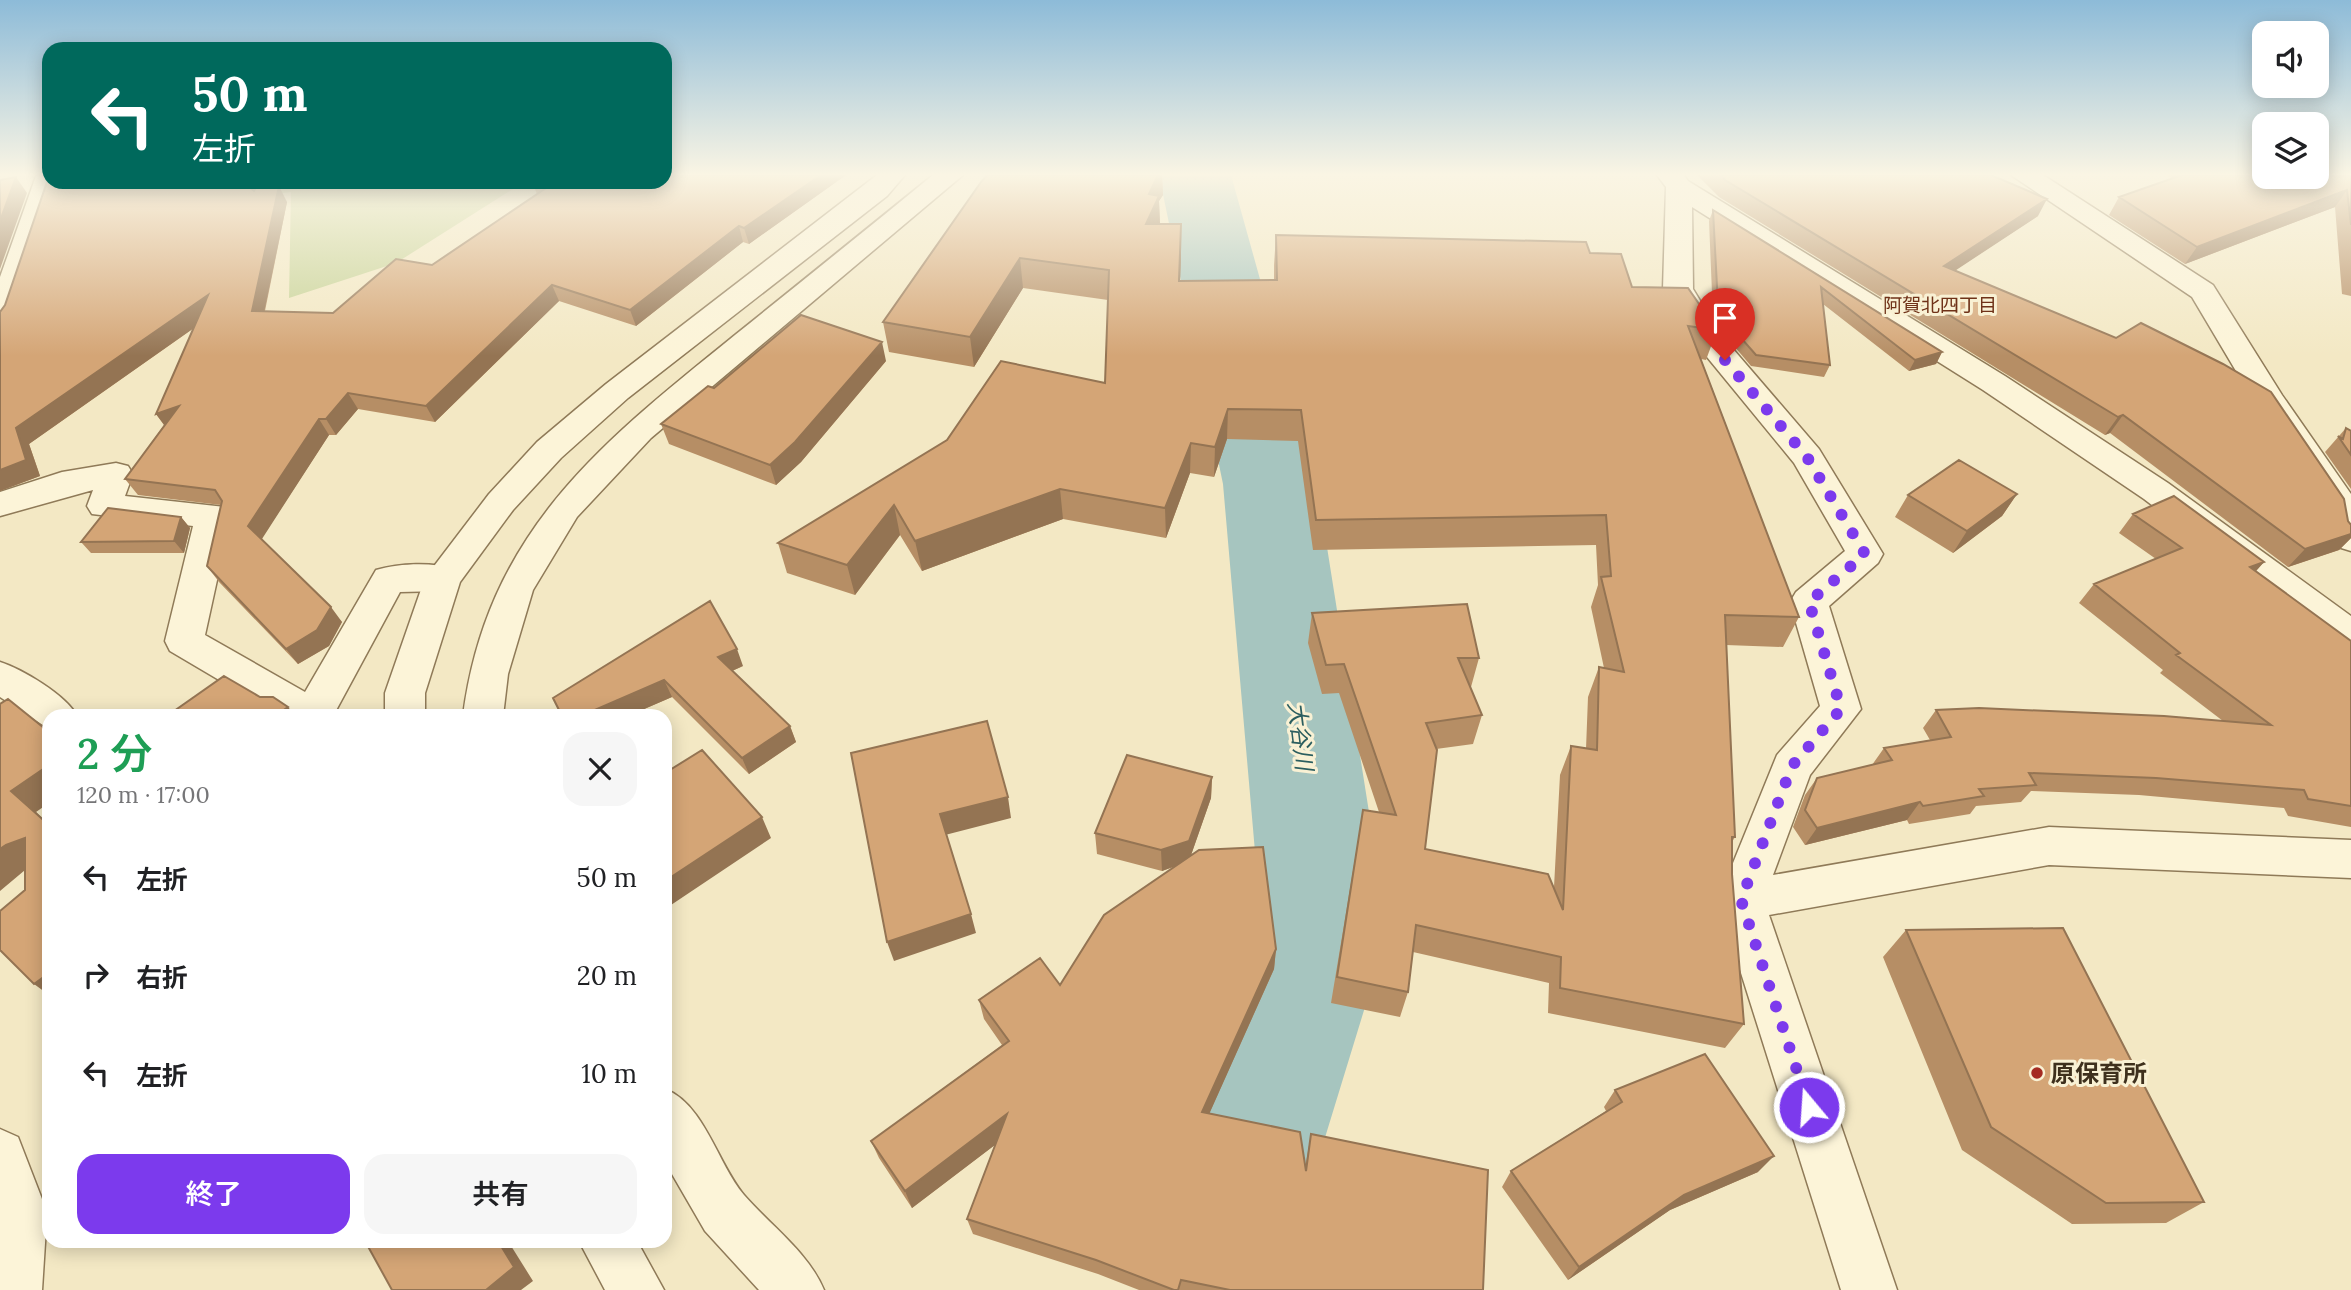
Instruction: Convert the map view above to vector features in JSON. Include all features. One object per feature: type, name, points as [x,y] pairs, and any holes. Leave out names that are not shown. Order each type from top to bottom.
[{"type":"street","points":[[0,320],[29,235]]},
{"type":"street","points":[[405,709],[405,693],[443,578],[501,502],[549,450],[617,391],[816,235]]},
{"type":"street","points":[[484,709],[488,674],[515,589],[565,509],[639,430],[878,235]]},
{"type":"street","points":[[1677,235],[1678,289],[1709,340],[1807,457],[1865,554],[1809,602],[1841,709],[1792,766],[1741,900],[1869,1290]]},
{"type":"street","points":[[1761,235],[1994,383],[2156,491],[2351,636]]},
{"type":"street","points":[[2116,235],[2203,291],[2268,398],[2350,522]]},
{"type":"street","points":[[0,504],[62,484],[116,474],[104,506],[213,516],[184,641],[302,709]]},
{"type":"street","points":[[315,709],[389,579],[443,578]]},
{"type":"street","points":[[0,677],[47,709]]},
{"type":"street","points":[[1741,900],[2049,846],[2351,859]]},
{"type":"street","points":[[672,1126],[724,1212],[796,1290]]},
{"type":"street","points":[[0,1155],[20,1212],[14,1290]]},
{"type":"street","points":[[610,1248],[636,1290]]},
{"type":"green space","points":[[290,235],[440,235],[396,263],[289,298]]},
{"type":"building","points":[[29,235],[268,235],[252,311],[333,313],[396,259],[432,265],[476,235],[727,235],[630,310],[552,285],[426,406],[348,393],[326,419],[319,419],[248,526],[331,607],[317,630],[286,649],[207,566],[222,501],[215,490],[125,479],[179,406],[156,414],[208,295],[16,428],[26,460],[0,470],[0,312],[5,305]]},
{"type":"building","points":[[944,235],[1181,235],[1179,281],[1277,280],[1276,235],[1586,242],[1590,253],[1621,254],[1632,287],[1688,288],[1717,330],[1688,326],[1799,617],[1725,615],[1735,837],[1732,837],[1732,874],[1744,1024],[1560,988],[1561,957],[1416,925],[1408,992],[1337,977],[1363,810],[1396,815],[1344,664],[1326,665],[1312,613],[1467,604],[1479,658],[1458,658],[1482,715],[1426,723],[1437,750],[1425,849],[1548,874],[1563,910],[1571,746],[1597,750],[1599,667],[1624,672],[1601,577],[1611,576],[1606,515],[1316,520],[1301,410],[1228,409],[1215,447],[1191,443],[1165,508],[1060,489],[915,541],[894,505],[847,565],[778,543],[947,440],[1001,361],[1105,383],[1109,270],[1020,258],[970,337],[883,322]]},
{"type":"building","points":[[1714,235],[1754,235],[1942,352],[1915,360],[1821,287],[1830,365],[1756,355],[1727,322],[1718,306]]},
{"type":"building","points":[[1817,235],[1991,235],[1944,266],[2116,338],[2141,323],[2223,364],[2271,392],[2344,499],[2351,534],[2305,549],[2123,415],[2118,417]]},
{"type":"building","points":[[2179,235],[2228,235],[2197,247]]},
{"type":"building","points":[[801,315],[882,342],[795,442],[770,465],[661,424],[708,386],[714,388]]},
{"type":"building","points":[[2346,428],[2351,431],[2351,455],[2338,436],[2343,439]]},
{"type":"building","points":[[1959,460],[2017,494],[1967,531],[1908,495]]},
{"type":"building","points":[[2174,496],[2264,562],[2250,567],[2351,641],[2351,806],[2308,799],[2304,790],[2156,778],[2029,773],[2036,785],[1979,789],[1984,796],[1923,806],[1920,802],[1817,828],[1805,810],[1817,778],[1892,760],[1884,748],[1951,737],[1936,710],[1979,708],[2164,716],[2271,725],[2176,655],[2180,653],[2094,584],[2182,548],[2133,514]]},
{"type":"building","points":[[108,508],[181,517],[174,541],[81,542]]},
{"type":"building","points":[[710,601],[737,649],[718,657],[790,726],[742,758],[664,680],[597,709],[558,709],[553,698]]},
{"type":"building","points":[[224,676],[260,697],[273,697],[288,707],[285,709],[177,709]]},
{"type":"building","points":[[8,699],[42,726],[42,770],[11,791],[42,819],[42,978],[34,984],[0,950],[0,911],[25,890],[25,838],[0,849],[0,704]]},
{"type":"building","points":[[987,721],[1008,797],[940,814],[971,914],[887,942],[851,753]]},
{"type":"building","points":[[702,750],[762,817],[672,876],[672,769]]},
{"type":"building","points":[[1127,755],[1212,777],[1189,841],[1161,850],[1095,833]]},
{"type":"building","points":[[1263,847],[1276,949],[1202,1112],[1300,1132],[1306,1171],[1311,1134],[1488,1170],[1483,1290],[1230,1290],[1181,1280],[1178,1290],[1174,1290],[1096,1260],[967,1219],[1007,1114],[905,1191],[871,1141],[1009,1041],[979,1000],[1040,958],[1060,985],[1104,915],[1199,850]]},
{"type":"building","points":[[2063,928],[2204,1202],[2106,1203],[1991,1127],[1906,930]]},
{"type":"building","points":[[1705,1054],[1774,1156],[1684,1195],[1579,1267],[1511,1171],[1622,1102],[1615,1090]]},
{"type":"building","points":[[369,1248],[502,1248],[514,1267],[486,1290],[392,1290]]},
{"type":"waterway","name":"大谷川","points":[[1210,235],[1270,484],[1325,932],[1236,1193],[1230,1290]]},
{"type":"place","name":"原保育所","points":[[2037,1073]]},
{"type":"district","name":"阿賀北四丁目","points":[[1940,305]]},
{"type":"route","points":[[1725,360],[1807,457],[1865,554],[1809,602],[1841,709],[1792,766],[1741,900],[1809,1107]]}]
